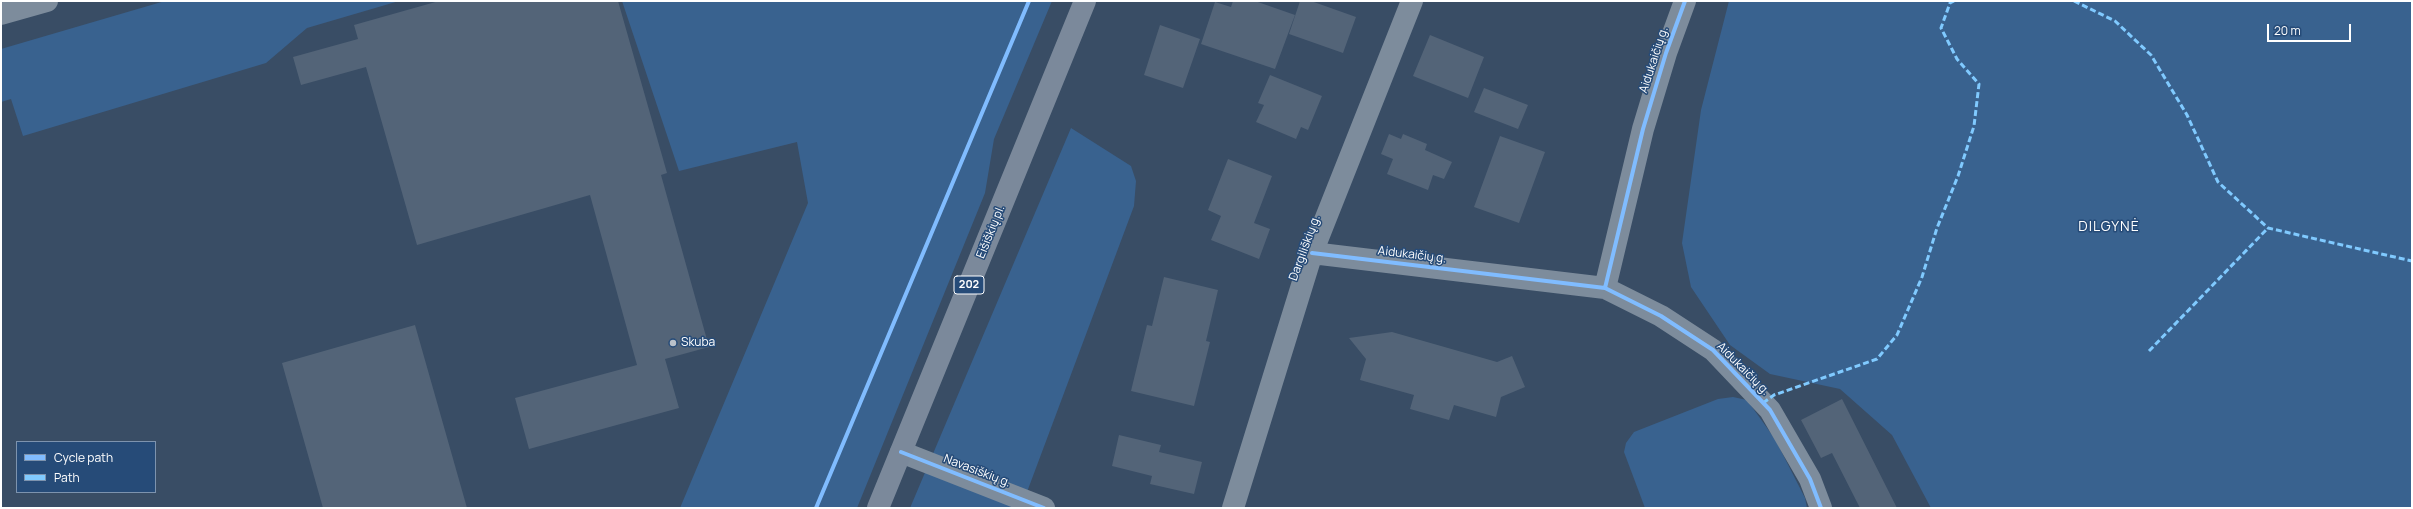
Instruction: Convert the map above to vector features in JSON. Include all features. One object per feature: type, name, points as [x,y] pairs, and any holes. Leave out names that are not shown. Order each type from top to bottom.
[{"type":"main road","name":"Eišiškių pl.","points":[[878,508],[1085,1]]},
{"type":"street","points":[[1,14],[47,1]]},
{"type":"street","name":"Dargiliškių g.","points":[[1233,508],[1312,253],[1412,1]]},
{"type":"street","name":"Aidukaičių g.","points":[[1605,288],[1643,129],[1666,53],[1685,1]]},
{"type":"street","name":"Aidukaičių g.","points":[[1312,253],[1605,288],[1661,316],[1712,350],[1770,410],[1810,479],[1821,508]]},
{"type":"street","name":"Navasiškių g.","points":[[902,452],[1044,508]]},
{"type":"shaded area","points":[[165,1],[399,1],[307,28],[266,63],[23,136],[11,99],[1,102],[1,49]]},
{"type":"shaded area","points":[[622,1],[1052,1],[994,139],[985,193],[857,508],[680,508],[808,203],[797,142],[679,171]]},
{"type":"shaded area","points":[[1729,1],[2412,1],[2412,508],[1931,508],[1892,435],[1840,389],[1770,374],[1730,345],[1691,287],[1682,243],[1701,110]]},
{"type":"shaded area","points":[[1071,128],[1131,166],[1136,181],[1134,206],[1021,508],[910,508]]},
{"type":"shaded area","points":[[1733,397],[1747,400],[1775,439],[1805,498],[1807,508],[1645,508],[1624,452],[1626,443],[1634,432],[1718,399]]},
{"type":"building","points":[[439,1],[618,1],[667,173],[661,175],[709,347],[665,359],[679,408],[529,449],[515,398],[637,365],[590,195],[417,245],[366,67],[301,85],[293,57],[358,39],[354,25]]},
{"type":"building","points":[[1233,1],[1255,1],[1295,15],[1275,69],[1201,44],[1215,2],[1231,7]]},
{"type":"building","points":[[1300,1],[1311,1],[1356,17],[1343,53],[1289,34]]},
{"type":"building","points":[[1160,25],[1200,39],[1183,88],[1144,75]]},
{"type":"building","points":[[1430,35],[1484,57],[1468,98],[1413,76]]},
{"type":"building","points":[[1270,75],[1322,96],[1308,130],[1301,127],[1296,139],[1256,122],[1264,105],[1258,103]]},
{"type":"building","points":[[1484,88],[1528,105],[1518,129],[1474,112]]},
{"type":"building","points":[[1389,134],[1401,139],[1403,134],[1427,144],[1425,150],[1452,162],[1444,179],[1433,175],[1428,190],[1387,174],[1393,159],[1381,154]]},
{"type":"building","points":[[1500,136],[1545,152],[1519,223],[1474,207]]},
{"type":"building","points":[[1228,159],[1272,176],[1254,223],[1270,229],[1259,259],[1211,240],[1221,216],[1208,210]]},
{"type":"building","points":[[1164,277],[1218,290],[1206,341],[1210,342],[1194,406],[1131,391],[1147,325],[1152,326]]},
{"type":"building","points":[[415,325],[467,508],[323,508],[282,363]]},
{"type":"building","points":[[1392,332],[1497,362],[1512,356],[1525,387],[1501,397],[1496,417],[1454,405],[1449,420],[1410,409],[1414,395],[1360,380],[1366,359],[1349,338]]},
{"type":"building","points":[[1842,399],[1897,508],[1860,508],[1832,453],[1821,458],[1801,420]]},
{"type":"building","points":[[1119,435],[1161,445],[1159,452],[1202,462],[1194,494],[1150,484],[1152,476],[1112,466]]},
{"type":"marked path","points":[[1763,403],[1774,395],[1877,359],[1897,335],[1922,277],[1937,228],[1958,176],[1974,126],[1979,84],[1957,59],[1941,28],[1950,3],[1954,1]]},
{"type":"marked path","points":[[2074,1],[2115,21],[2151,55],[2187,115],[2218,182],[2268,228],[2412,261]]},
{"type":"marked path","points":[[2149,351],[2268,228]]},
{"type":"cycle path","points":[[816,508],[1029,1]]},
{"type":"cycle path","points":[[1605,288],[1643,129],[1666,53],[1685,1]]},
{"type":"cycle path","points":[[1312,253],[1605,288],[1661,316],[1713,350],[1770,410],[1810,479],[1821,508]]},
{"type":"cycle path","points":[[901,452],[1044,508]]},
{"type":"place","name":"Skuba","points":[[673,343]]},
{"type":"district","name":"DILGYNĖ","points":[[2109,227]]}]
